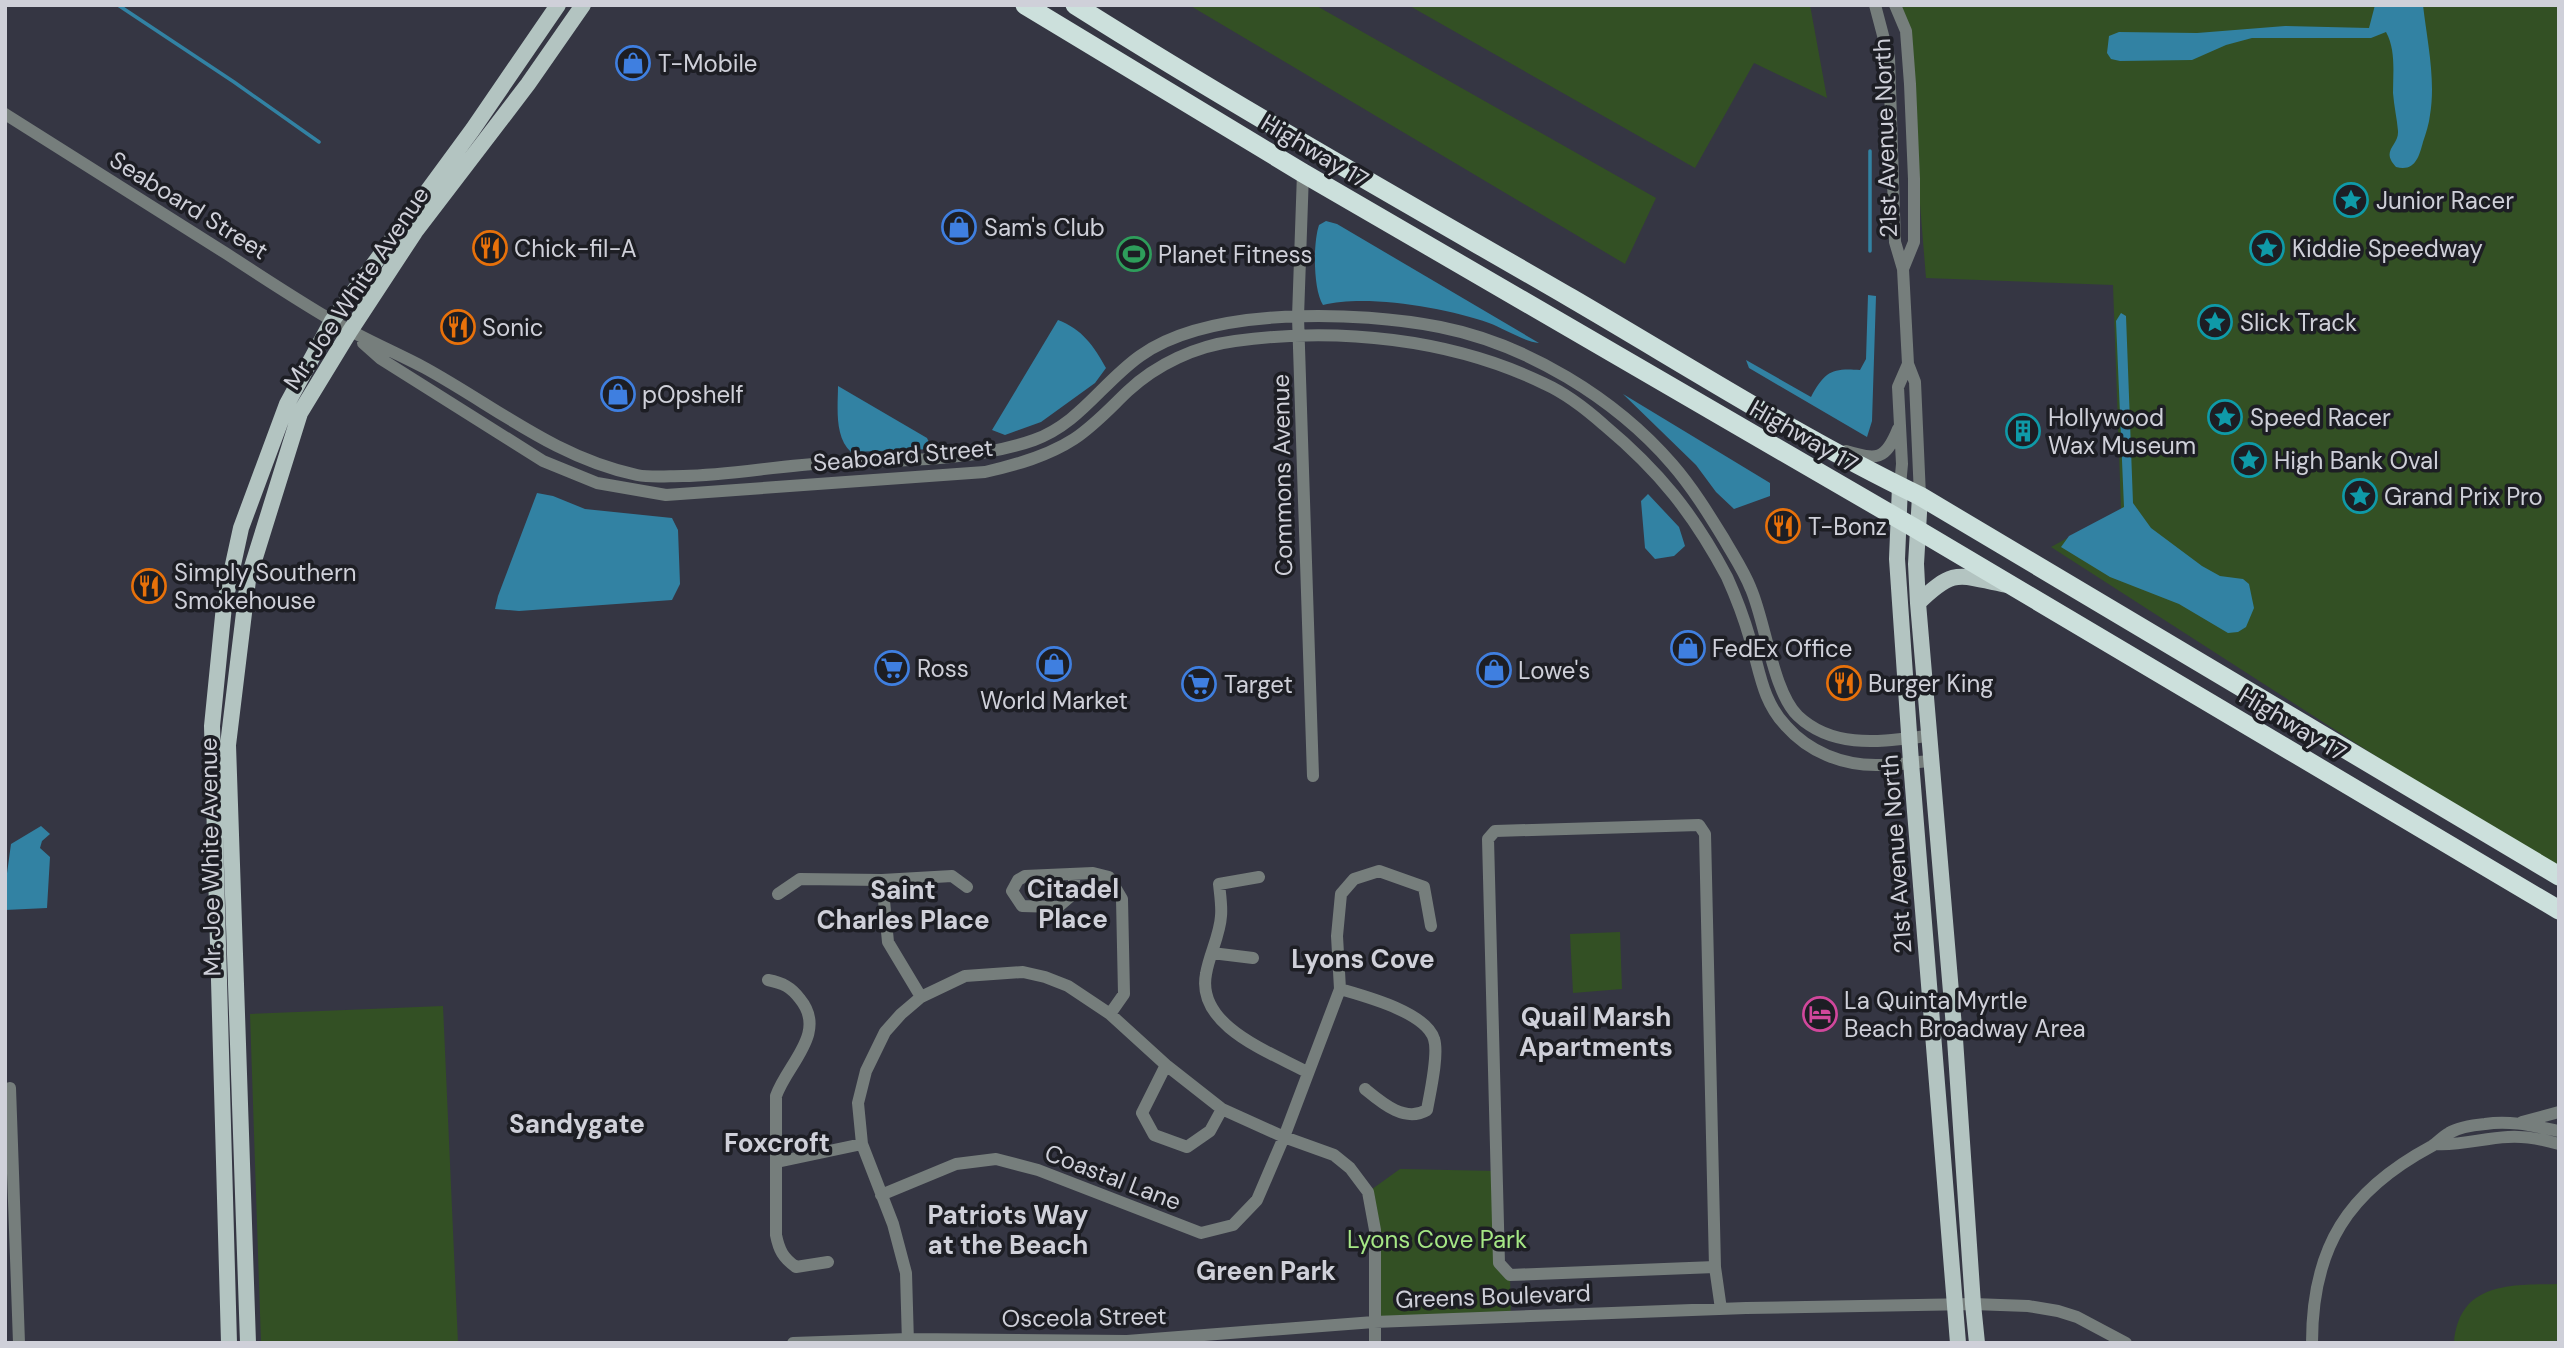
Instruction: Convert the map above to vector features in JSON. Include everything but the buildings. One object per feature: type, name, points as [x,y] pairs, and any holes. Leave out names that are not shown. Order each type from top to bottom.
[{"type":"highway","name":"Highway 17","points":[[1025,5],[1303,173],[1899,519],[2559,910]]},
{"type":"highway","name":"Highway 17","points":[[1076,5],[1196,80],[1825,445],[1920,496],[2559,876]]},
{"type":"main road","name":"Mr. Joe White Avenue","points":[[229,1343],[212,726],[224,606],[241,528],[287,404],[332,321],[473,128],[558,5]]},
{"type":"main road","name":"Mr. Joe White Avenue","points":[[248,1343],[228,745],[248,580],[300,413],[415,232],[521,94],[583,5]]},
{"type":"main road","name":"21st Avenue North","points":[[1900,486],[1897,559],[1910,762],[1958,1343]]},
{"type":"main road","name":"21st Avenue North","points":[[1920,496],[1917,530],[1918,603],[1955,1039],[1977,1343]]},
{"type":"main road","points":[[1918,603],[1945,579],[1960,575],[2013,586]]},
{"type":"street","name":"21st Avenue North","points":[[1875,5],[1889,58],[1895,242],[1903,269],[1908,363],[1915,382],[1920,496]]},
{"type":"street","name":"21st Avenue North","points":[[1895,5],[1906,31],[1913,167],[1914,242],[1903,269]]},
{"type":"street","name":"Seaboard Street","points":[[5,114],[332,321],[426,369],[589,463],[645,477],[724,474],[815,464],[939,457],[1001,450],[1039,438],[1066,425],[1113,378],[1162,342],[1185,334],[1253,319],[1377,318],[1443,328],[1515,350],[1555,370],[1591,394],[1633,425],[1673,464],[1705,508],[1752,592],[1767,634],[1781,692],[1790,707],[1818,731],[1837,738],[1867,741],[1928,736]]},
{"type":"street","name":"Commons Avenue","points":[[1303,173],[1298,317],[1312,776]]},
{"type":"street","name":"Seaboard Street","points":[[350,331],[381,359],[543,461],[597,483],[666,495],[985,472],[1007,467],[1054,451],[1074,439],[1099,421],[1130,388],[1175,358],[1233,341],[1300,335],[1348,336],[1422,344],[1473,356],[1545,384],[1582,406],[1623,440],[1661,477],[1690,513],[1733,590],[1750,638],[1763,692],[1786,726],[1806,744],[1826,757],[1876,765],[1930,761]]},
{"type":"street","name":"21st Avenue North","points":[[1900,486],[1899,387],[1908,363]]},
{"type":"street","points":[[1825,445],[1874,458],[1881,456],[1892,444],[1901,422]]},
{"type":"street","points":[[1715,1267],[1510,1275],[1499,1263],[1488,839],[1495,831],[1699,825],[1705,834],[1715,1267],[1721,1309]]},
{"type":"street","points":[[1365,1089],[1400,1112],[1416,1115],[1427,1110],[1434,1077],[1434,1038],[1421,1021],[1383,1001],[1340,989],[1337,936],[1341,894],[1354,879],[1379,871],[1424,887],[1431,926]]},
{"type":"street","points":[[1075,874],[1072,895],[1059,907],[1022,906],[1012,891],[1018,880],[1025,876],[1093,873],[1109,877],[1122,900],[1124,994],[1110,1014]]},
{"type":"street","points":[[778,894],[800,879],[882,880],[952,876],[967,887]]},
{"type":"street","points":[[1259,877],[1219,884],[1221,917],[1205,975],[1205,991],[1211,1009],[1221,1022],[1307,1072]]},
{"type":"street","points":[[882,880],[888,942],[921,997]]},
{"type":"street","points":[[1212,953],[1252,958]]},
{"type":"street","name":"Greens Boulevard","points":[[908,1341],[906,1273],[893,1224],[862,1144],[858,1103],[866,1070],[885,1032],[921,997],[965,976],[1023,972],[1068,986],[1110,1014],[1166,1065],[1222,1109],[1284,1137],[1334,1154],[1350,1168],[1368,1192],[1374,1230],[1374,1322],[1721,1309],[1973,1304],[2028,1306],[2058,1311],[2077,1317],[2126,1343]]},
{"type":"street","points":[[768,980],[782,982],[793,990],[809,1015],[810,1037],[781,1082],[776,1096],[776,1234],[779,1249],[787,1261],[796,1267],[828,1262]]},
{"type":"street","name":"Coastal Lane","points":[[881,1195],[956,1164],[996,1159],[1038,1170],[1201,1233],[1233,1225],[1256,1200],[1284,1137],[1340,989]]},
{"type":"street","points":[[1166,1065],[1142,1113],[1154,1135],[1187,1147],[1210,1132],[1222,1109]]},
{"type":"street","points":[[10,1088],[19,1343]]},
{"type":"street","points":[[2517,1123],[2559,1112]]},
{"type":"street","points":[[2312,1343],[2318,1276],[2330,1244],[2357,1202],[2377,1182],[2449,1132],[2470,1126],[2517,1123],[2559,1131]]},
{"type":"street","points":[[2435,1144],[2455,1146],[2510,1137],[2559,1144]]},
{"type":"street","points":[[777,1162],[862,1144]]},
{"type":"street","points":[[1374,1322],[1375,1343]]},
{"type":"street","name":"Osceola Street","points":[[793,1343],[1127,1340],[1374,1322]]},
{"type":"green space","points":[[1189,5],[1315,5],[1656,198],[1625,264]]},
{"type":"green space","points":[[1408,5],[1810,5],[1827,98],[1754,63],[1695,168]]},
{"type":"green space","points":[[1895,5],[2559,5],[2559,874],[2051,547],[2121,509],[2113,285],[1926,278],[1906,31]]},
{"type":"green space","points":[[1620,932],[1622,989],[1573,993],[1570,934]]},
{"type":"green space","points":[[443,1006],[458,1343],[261,1343],[250,1014]]},
{"type":"green space","name":"Lyons Cove Park","points":[[1400,1169],[1497,1171],[1499,1263],[1510,1275],[1511,1317],[1374,1322],[1368,1192]]},
{"type":"green space","points":[[2559,1284],[2559,1340],[2548,1343],[2454,1343],[2458,1323],[2466,1308],[2477,1297],[2506,1287]]},
{"type":"water","points":[[2375,5],[2423,5],[2432,102],[2420,153],[2408,167],[2396,167],[2390,156],[2398,131],[2393,93],[2393,54],[2386,32],[2371,38],[2252,38],[2226,45],[2192,60],[2120,61],[2111,59],[2107,53],[2109,36],[2119,32],[2197,33],[2285,26],[2369,28]]},
{"type":"water","points":[[1326,221],[1337,224],[1539,343],[1471,317],[1429,308],[1361,301],[1323,305],[1317,288],[1315,254],[1319,225]]},
{"type":"water","points":[[1868,295],[1876,296],[1872,421],[1867,437],[1749,368],[1746,360],[1811,397],[1830,373],[1860,370],[1866,359]]},
{"type":"water","points":[[2121,313],[2126,316],[2133,503],[2151,528],[2202,566],[2220,576],[2243,579],[2249,584],[2254,608],[2246,627],[2238,632],[2228,633],[2179,604],[2110,577],[2061,547],[2069,536],[2124,507],[2116,321]]},
{"type":"water","points":[[1058,320],[1074,328],[1086,339],[1106,368],[1095,383],[1041,422],[1005,435],[992,430]]},
{"type":"water","points":[[838,386],[927,438],[932,449],[851,452],[839,430]]},
{"type":"water","points":[[1623,394],[1770,483],[1770,496],[1734,509],[1716,492],[1696,465]]},
{"type":"water","points":[[537,493],[553,496],[585,509],[672,518],[678,530],[680,584],[672,600],[519,611],[495,609]]},
{"type":"water","points":[[1648,494],[1679,527],[1685,546],[1674,556],[1655,559],[1645,548],[1641,501]]},
{"type":"water","points":[[41,826],[50,834],[42,841],[40,848],[50,857],[47,908],[5,910],[11,844]]},
{"type":"waterway","points":[[118,5],[319,142]]},
{"type":"waterway","points":[[1870,151],[1870,251]]},
{"type":"place","name":"T-Mobile","points":[[633,63]]},
{"type":"place","name":"Junior Racer","points":[[2351,200]]},
{"type":"place","name":"Sam's Club","points":[[959,227]]},
{"type":"place","name":"Chick-fil-A","points":[[490,248]]},
{"type":"place","name":"Kiddie Speedway","points":[[2267,248]]},
{"type":"place","name":"Planet Fitness","points":[[1134,254]]},
{"type":"place","name":"Slick Track","points":[[2215,322]]},
{"type":"place","name":"Sonic","points":[[458,327]]},
{"type":"place","name":"pOpshelf","points":[[618,394]]},
{"type":"place","name":"Speed Racer","points":[[2225,417]]},
{"type":"place","name":"Hollywood Wax Museum","points":[[2023,431]]},
{"type":"place","name":"High Bank Oval","points":[[2249,460]]},
{"type":"place","name":"Grand Prix Pro","points":[[2360,496]]},
{"type":"place","name":"T-Bonz","points":[[1783,526]]},
{"type":"place","name":"Simply Southern Smokehouse","points":[[149,586]]},
{"type":"place","name":"FedEx Office","points":[[1688,648]]},
{"type":"place","name":"World Market","points":[[1054,664]]},
{"type":"place","name":"Ross","points":[[892,668]]},
{"type":"place","name":"Lowe's","points":[[1494,670]]},
{"type":"place","name":"Burger King","points":[[1844,683]]},
{"type":"place","name":"Target","points":[[1199,684]]},
{"type":"place","name":"La Quinta Myrtle Beach Broadway Area","points":[[1820,1014]]},
{"type":"district","name":"Citadel Place","points":[[1073,904]]},
{"type":"district","name":"Saint Charles Place","points":[[903,905]]},
{"type":"district","name":"Lyons Cove","points":[[1363,959]]},
{"type":"district","name":"Quail Marsh Apartments","points":[[1596,1032]]},
{"type":"district","name":"Sandygate","points":[[577,1124]]},
{"type":"district","name":"Foxcroft","points":[[777,1143]]},
{"type":"district","name":"Patriots Way at the Beach","points":[[1008,1230]]},
{"type":"district","name":"Green Park","points":[[1266,1271]]}]
